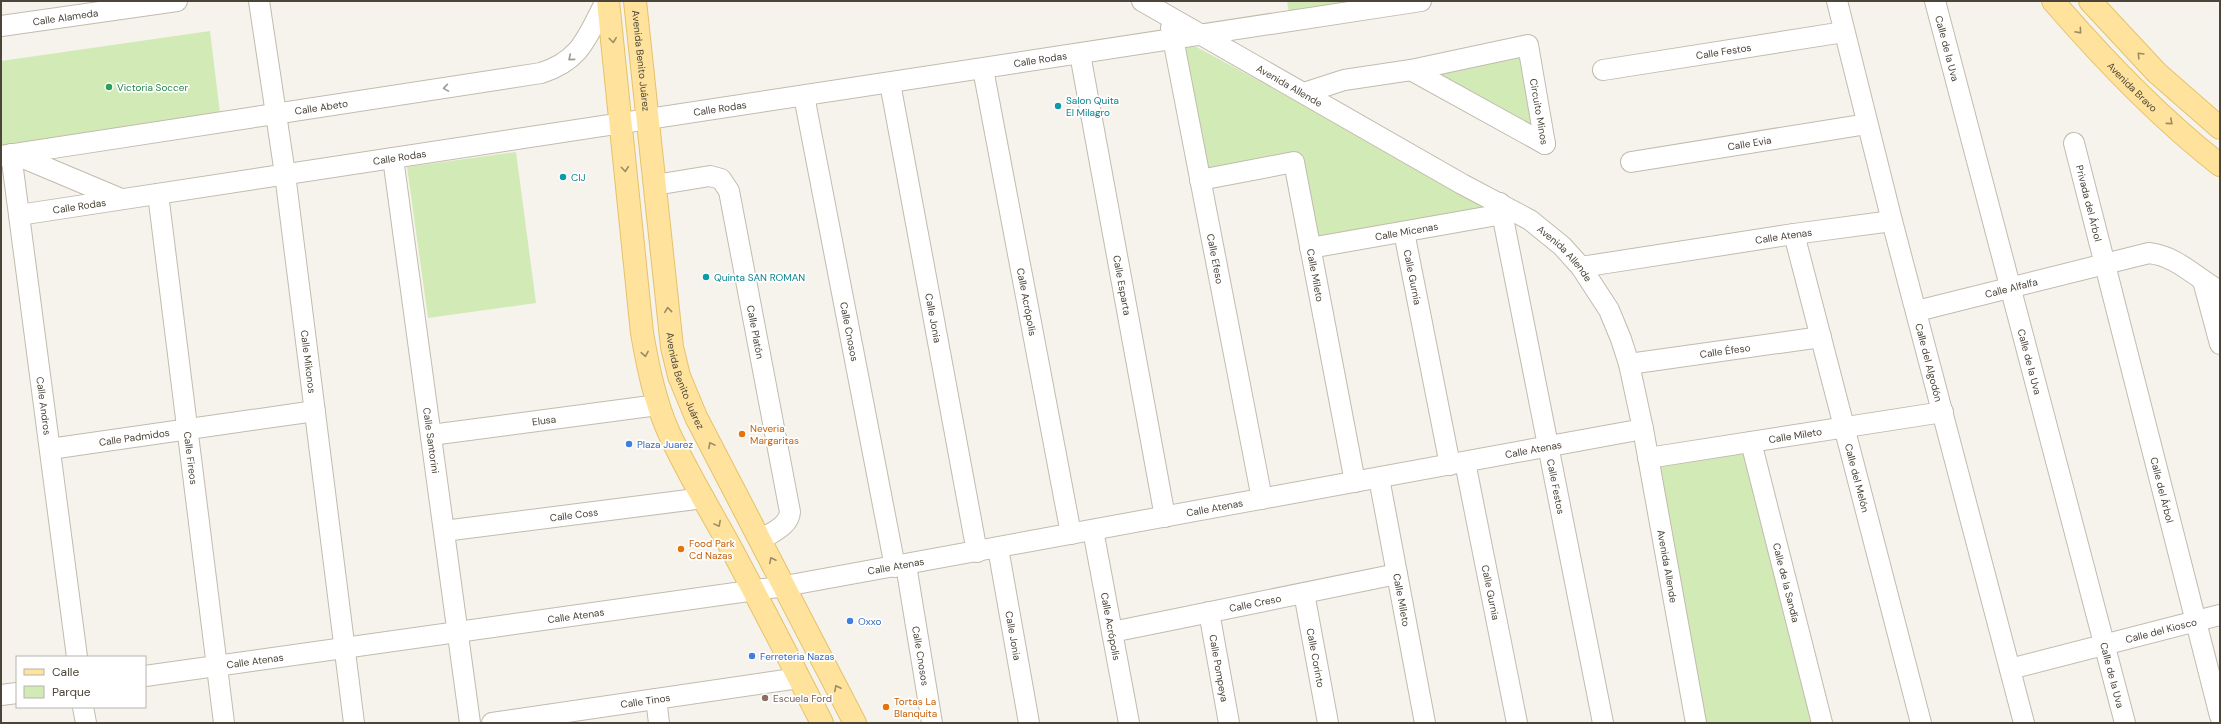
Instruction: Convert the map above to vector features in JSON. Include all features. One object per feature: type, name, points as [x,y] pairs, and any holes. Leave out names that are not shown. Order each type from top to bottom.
[{"type":"main road","points":[[607,1],[642,334],[648,368],[658,405],[669,432],[754,590],[822,723]]},
{"type":"main road","name":"Avenida Bravo","points":[[2053,1],[2100,56],[2137,93],[2220,165]]},
{"type":"main road","points":[[2090,1],[2157,73],[2220,128]]},
{"type":"main road","name":"Avenida Benito Juárez","points":[[636,2],[647,120],[672,347],[678,376],[696,417],[855,723]]},
{"type":"main road","points":[[2137,93],[2157,73]]},
{"type":"street","name":"Calle Alameda","points":[[1,26],[177,1]]},
{"type":"street","name":"Calle Mikonos","points":[[259,1],[285,174],[354,723]]},
{"type":"street","name":"Calle Abeto","points":[[9,155],[541,73],[557,68],[579,51],[607,1]]},
{"type":"street","name":"Avenida Allende","points":[[1142,1],[1169,18],[1203,35],[1502,208],[1530,220],[1562,246],[1581,267],[1609,310],[1629,364],[1643,429],[1696,723]]},
{"type":"street","name":"Calle Rodas","points":[[19,215],[1421,1]]},
{"type":"street","name":"Calle del Algodón","points":[[1837,1],[1892,221],[1917,311],[2024,723]]},
{"type":"street","name":"Calle de la Uva","points":[[1935,1],[2125,723]]},
{"type":"street","name":"Calle Efeso","points":[[1169,18],[1262,499]]},
{"type":"street","name":"Calle Festos","points":[[1603,70],[1844,32]]},
{"type":"street","name":"Circuito Minos","points":[[1304,93],[1344,80],[1411,70],[1528,45],[1545,144],[1411,70]]},
{"type":"street","name":"Calle Esparta","points":[[1080,54],[1165,517]]},
{"type":"street","name":"Calle Acrópolis","points":[[983,69],[1071,534]]},
{"type":"street","name":"Calle Jonia","points":[[890,83],[977,552]]},
{"type":"street","name":"Calle Cnosos","points":[[804,96],[932,723]]},
{"type":"street","name":"Calle Evia","points":[[1631,162],[1868,124]]},
{"type":"street","name":"Privada del Árbol","points":[[2074,143],[2105,264]]},
{"type":"street","points":[[9,155],[120,199]]},
{"type":"street","name":"Calle Andros","points":[[9,155],[19,215],[77,656]]},
{"type":"street","name":"Calle Santorini","points":[[393,158],[470,723]]},
{"type":"street","name":"Calle Mileto","points":[[1200,180],[1294,162],[1355,482]]},
{"type":"street","name":"Calle Platón","points":[[655,185],[710,176],[721,179],[729,191],[790,512],[785,524],[761,540]]},
{"type":"street","name":"Calle Fireos","points":[[158,194],[224,723]]},
{"type":"street","name":"Calle Festos","points":[[1502,208],[1603,723]]},
{"type":"street","name":"Calle Micenas","points":[[1310,248],[1404,232],[1502,208]]},
{"type":"street","name":"Calle Atenas","points":[[1581,267],[1794,234],[1892,221]]},
{"type":"street","name":"Calle Gurnia","points":[[1404,232],[1517,723]]},
{"type":"street","name":"Calle del Melón","points":[[1794,234],[1921,723]]},
{"type":"street","name":"Calle Alfalfa","points":[[1917,311],[2010,289],[2149,253],[2162,255],[2174,260],[2202,281],[2220,291]]},
{"type":"street","name":"Calle del Árbol","points":[[2105,264],[2219,711]]},
{"type":"street","points":[[2202,281],[2220,344]]},
{"type":"street","name":"Calle Éfeso","points":[[1629,364],[1821,337]]},
{"type":"street","name":"Elusa","points":[[431,435],[658,405]]},
{"type":"street","name":"Calle Padmidos","points":[[50,449],[315,411]]},
{"type":"street","name":"Calle Mileto","points":[[1648,458],[1943,412]]},
{"type":"street","name":"Calle Atenas","points":[[146,676],[785,586],[1643,429]]},
{"type":"street","name":"Calle de la Sandía","points":[[1751,442],[1822,723]]},
{"type":"street","name":"Calle Mileto","points":[[1379,478],[1425,723]]},
{"type":"street","name":"Calle Coss","points":[[444,531],[704,498]]},
{"type":"street","name":"Calle Acrópolis","points":[[1093,530],[1129,723]]},
{"type":"street","name":"Calle Jonia","points":[[998,548],[1029,723]]},
{"type":"street","name":"Calle Creso","points":[[1112,632],[1397,574]]},
{"type":"street","name":"Calle Corinto","points":[[1304,593],[1328,723]]},
{"type":"street","name":"Calle Pompeya","points":[[1208,612],[1229,723]]},
{"type":"street","name":"Calle del Kiosco","points":[[2010,669],[2220,615]]},
{"type":"street","name":"Calle Tinos","points":[[492,723],[562,718],[656,699],[799,678]]},
{"type":"street","points":[[1,695],[16,693]]},
{"type":"street","points":[[656,699],[659,723]]},
{"type":"street","points":[[83,708],[86,723]]},
{"type":"green space","points":[[1287,1],[1409,1],[1290,20]]},
{"type":"green space","name":"Victoria Soccer","points":[[210,31],[220,113],[1,148],[1,61]]},
{"type":"green space","points":[[1178,43],[1191,44],[1493,207],[1309,251],[1288,158],[1202,174]]},
{"type":"green space","points":[[1527,47],[1543,141],[1414,70]]},
{"type":"green space","points":[[516,152],[536,303],[428,318],[407,167]]},
{"type":"green space","points":[[1745,446],[1817,723],[1705,723],[1654,462]]},
{"type":"place","name":"Victoria Soccer","points":[[109,87]]},
{"type":"place","name":"Salon Quita El Milagro","points":[[1058,106]]},
{"type":"place","name":"CIJ","points":[[563,177]]},
{"type":"place","name":"Quinta SAN ROMAN","points":[[706,277]]},
{"type":"place","name":"Neveria Margaritas","points":[[742,434]]},
{"type":"place","name":"Plaza Juarez","points":[[629,444]]},
{"type":"place","name":"Food Park Cd Nazas","points":[[681,549]]},
{"type":"place","name":"Oxxo","points":[[850,621]]},
{"type":"place","name":"Ferreteria Nazas","points":[[752,656]]},
{"type":"place","name":"Escuela Ford","points":[[765,698]]},
{"type":"place","name":"Tortas La Blanquita","points":[[886,707]]}]
